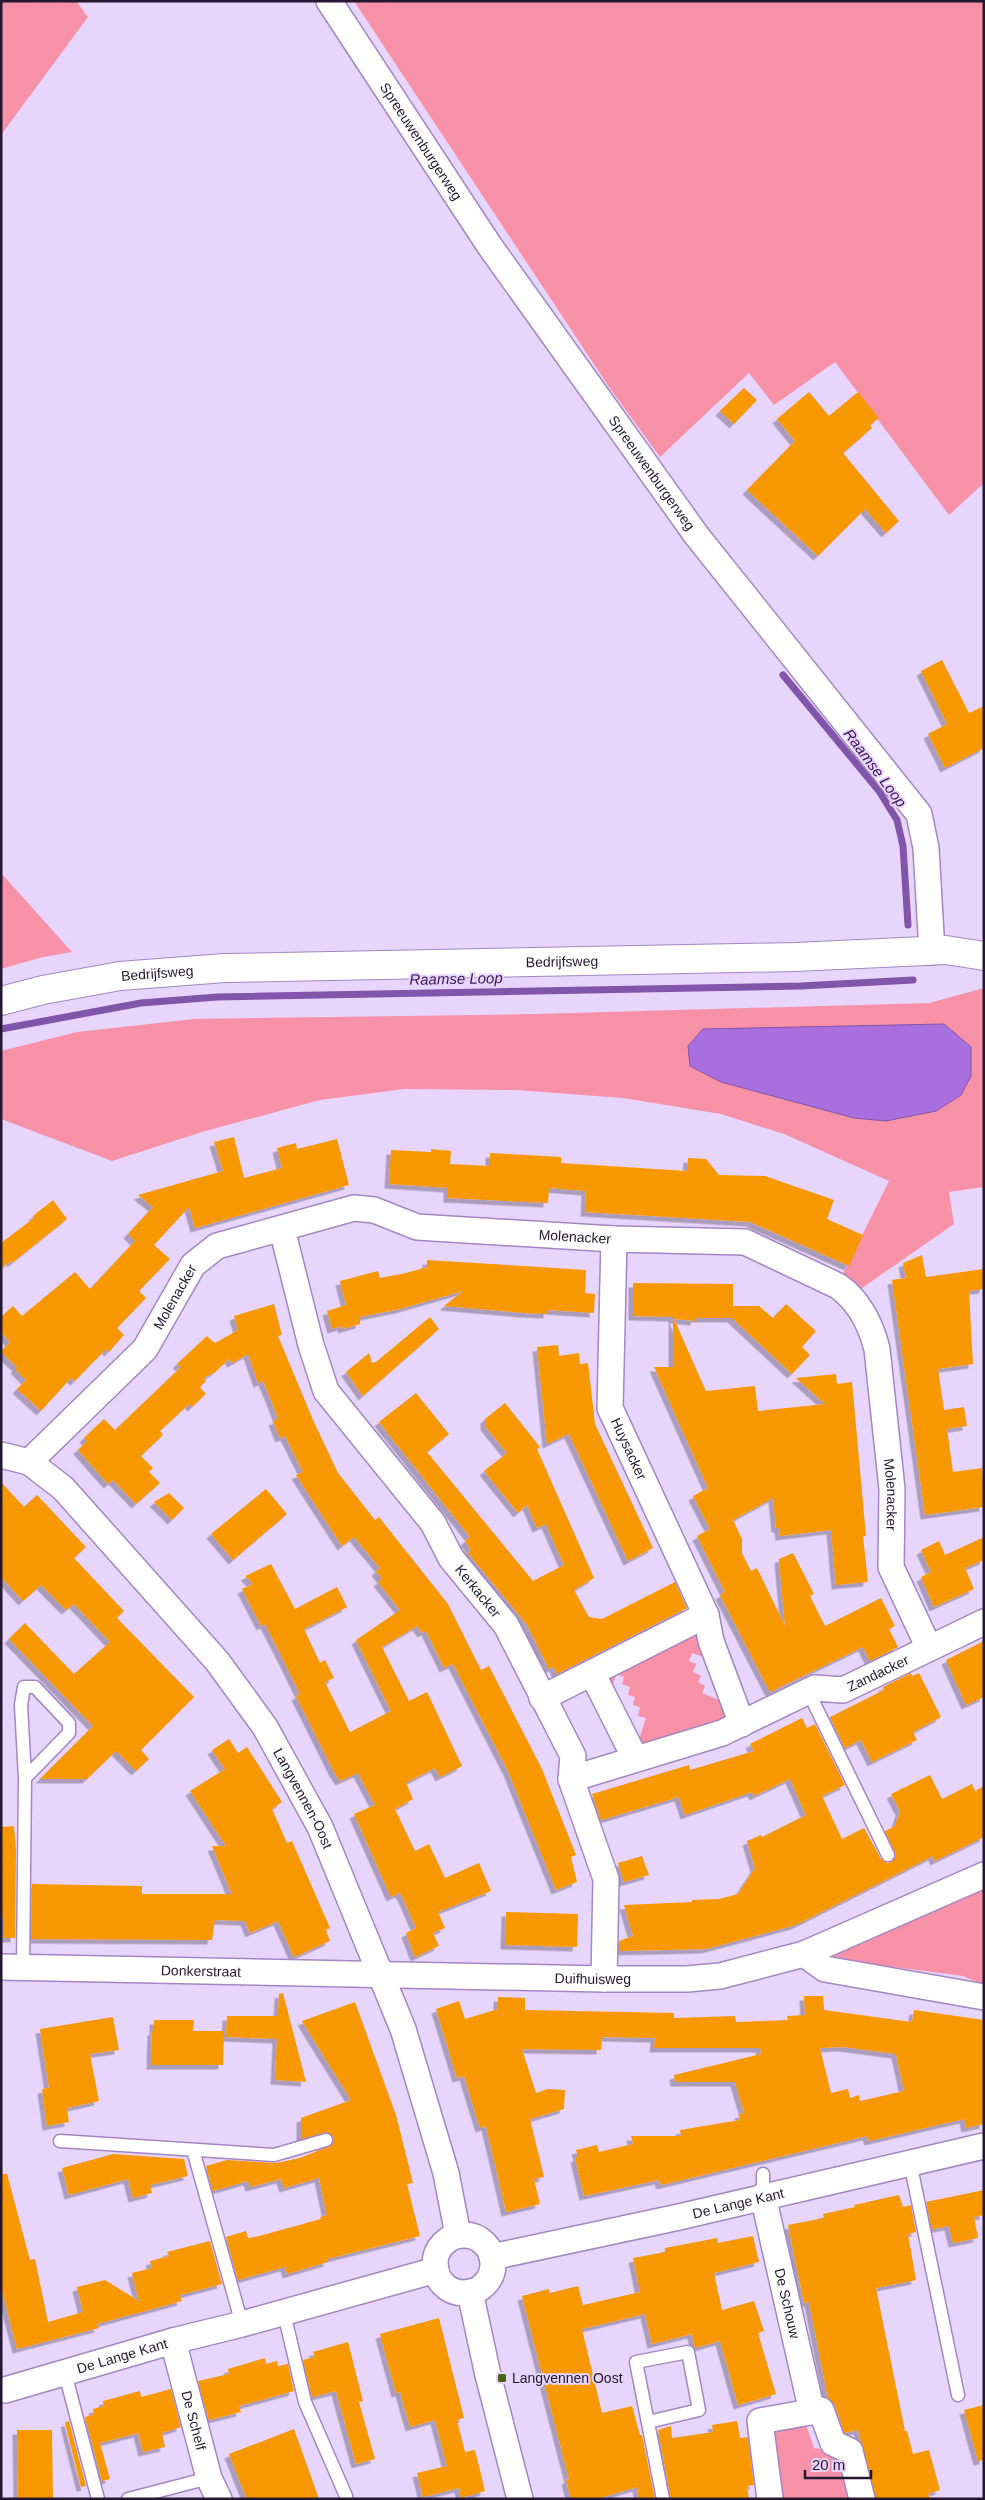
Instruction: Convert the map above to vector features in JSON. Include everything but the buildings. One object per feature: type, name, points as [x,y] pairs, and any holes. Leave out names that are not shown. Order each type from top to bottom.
[{"type":"main road","name":"Bedrijfsweg","points":[[939,951],[984,939]]},
{"type":"main road","name":"Bedrijfsweg","points":[[1,1002],[42,990],[120,976],[225,968],[795,957],[939,951],[984,956]]},
{"type":"street","name":"Spreeuwenburgerweg","points":[[329,1],[489,245],[697,536],[919,814],[926,848],[939,951]]},
{"type":"street","name":"Molenacker","points":[[29,1462],[145,1349],[192,1266],[217,1246],[354,1208],[374,1210],[417,1228],[614,1239],[745,1242],[825,1278],[846,1291],[872,1328],[878,1349],[892,1489],[891,1566],[929,1648]]},
{"type":"street","name":"Kerkacker","points":[[282,1229],[311,1345],[326,1392],[433,1523],[451,1558],[506,1625],[573,1756],[571,1779],[606,1879],[604,1979]]},
{"type":"street","name":"Huysacker","points":[[614,1239],[610,1408],[706,1615]]},
{"type":"street","name":"Langvennen-Oost","points":[[1,1455],[29,1462],[62,1488],[217,1661],[265,1727],[320,1827],[403,2028],[446,2173],[458,2235]]},
{"type":"street","points":[[542,1698],[706,1615],[711,1642],[742,1724]]},
{"type":"street","name":"Zandacker","points":[[571,1779],[635,1758],[722,1734],[815,1688],[844,1690],[984,1622]]},
{"type":"street","points":[[592,1673],[635,1758]]},
{"type":"street","name":"Duifhuisweg","points":[[380,1975],[604,1979],[687,1979],[720,1976],[804,1954],[984,1875]]},
{"type":"street","points":[[804,1954],[825,1970],[984,1997]]},
{"type":"street","name":"Donkerstraat","points":[[12,1967],[380,1975]]},
{"type":"street","name":"De Lange Kant","points":[[492,2257],[564,2243],[763,2185],[910,2162],[984,2146]]},
{"type":"street","name":"De Schouw","points":[[763,2185],[812,2412]]},
{"type":"street","points":[[458,2235],[469,2235],[479,2239],[487,2245],[492,2257],[492,2274],[487,2283],[470,2292],[458,2292],[448,2288],[440,2280],[436,2270],[435,2261],[443,2244],[458,2235]]},
{"type":"street","name":"De Lange Kant","points":[[2,2390],[173,2341],[242,2324],[436,2270]]},
{"type":"street","points":[[470,2292],[488,2375],[520,2499]]},
{"type":"street","name":"De Schelf","points":[[173,2341],[214,2488]]},
{"type":"street","points":[[770,2499],[760,2421],[821,2410],[833,2443],[850,2451],[862,2499]]},
{"type":"lane","name":"Donkerstraat","points":[[12,1967],[25,1778],[21,1705],[24,1686],[35,1686],[68,1723],[68,1734],[25,1778]]},
{"type":"lane","points":[[808,1691],[888,1855]]},
{"type":"lane","points":[[60,2141],[274,2155],[326,2140]]},
{"type":"lane","points":[[192,2150],[242,2324]]},
{"type":"lane","points":[[910,2162],[958,2395]]},
{"type":"lane","points":[[284,2312],[305,2402],[346,2496]]},
{"type":"lane","points":[[648,2422],[699,2410],[688,2352],[636,2362],[663,2499]]},
{"type":"lane","points":[[65,2373],[98,2499]]},
{"type":"lane","points":[[128,2499],[214,2488]]},
{"type":"shaded area","points":[[1,1],[76,1],[88,17],[1,135]]},
{"type":"shaded area","points":[[354,1],[984,1],[984,483],[949,515],[835,362],[774,405],[749,373],[660,457],[609,387]]},
{"type":"shaded area","points":[[1,873],[72,952],[43,957],[1,969]]},
{"type":"shaded area","points":[[984,988],[984,1187],[949,1192],[954,1224],[852,1295],[839,1282],[889,1181],[784,1134],[721,1114],[623,1098],[515,1090],[404,1089],[320,1100],[202,1132],[112,1161],[1,1119],[1,1051],[77,1032],[194,1019],[536,1014],[929,1003]],"holes":[[[721,1082],[886,1121],[854,1118]]]},
{"type":"shaded area","points":[[944,1024],[971,1047],[971,1076],[961,1095],[936,1111],[886,1121],[854,1118],[721,1082],[690,1066],[688,1046],[703,1029]]},
{"type":"shaded area","points":[[694,1634],[701,1640],[707,1658],[692,1653],[689,1661],[696,1664],[693,1672],[701,1676],[698,1682],[705,1686],[702,1693],[724,1702],[725,1714],[721,1723],[642,1746],[639,1740],[646,1718],[638,1716],[640,1707],[633,1705],[635,1697],[628,1695],[630,1687],[622,1684],[624,1677],[616,1674],[612,1688],[606,1674]]},
{"type":"shaded area","points":[[984,1883],[984,1985],[963,1976],[831,1959],[830,1957],[844,1945]]},
{"type":"shaded area","points":[[803,2416],[814,2448],[843,2453],[854,2499],[776,2499],[766,2423]]},
{"type":"waterway","name":"Raamse Loop","points":[[783,675],[879,791],[897,820],[903,846],[908,925]]},
{"type":"waterway","name":"Raamse Loop","points":[[1,1029],[141,1003],[217,997],[801,986],[913,980]]},
{"type":"place","name":"Langvennen Oost","points":[[502,2378]]}]
